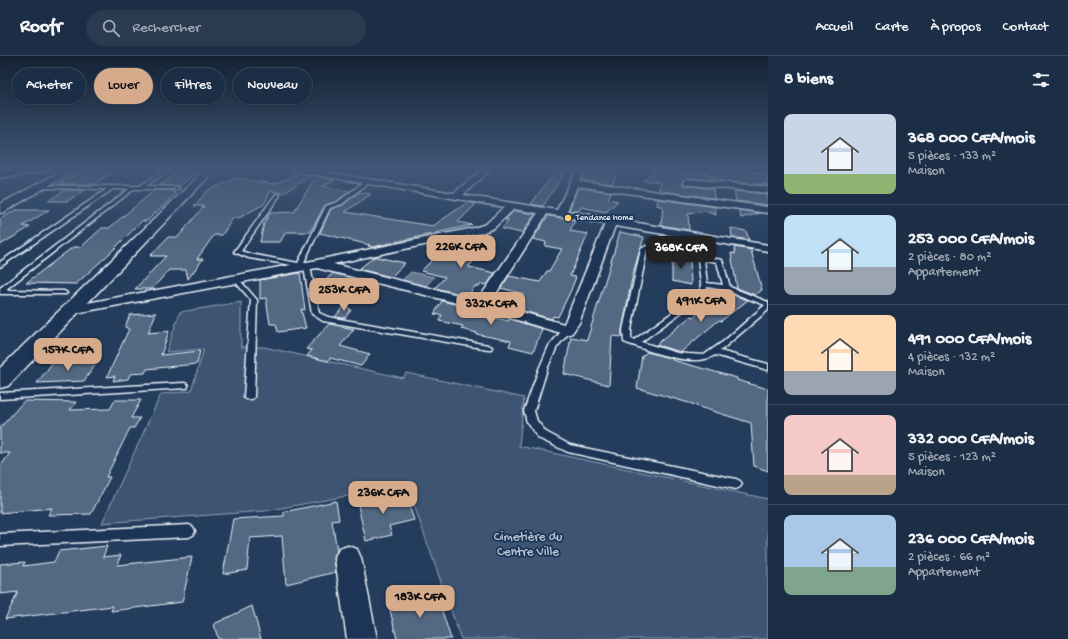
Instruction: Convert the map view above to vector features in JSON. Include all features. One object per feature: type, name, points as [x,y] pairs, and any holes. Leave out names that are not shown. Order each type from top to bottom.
[{"type":"street","points":[[0,209],[23,196]]},
{"type":"street","points":[[0,381],[183,196]]},
{"type":"street","points":[[457,196],[768,248]]},
{"type":"street","points":[[561,213],[568,196]]},
{"type":"street","points":[[669,196],[768,210]]},
{"type":"street","points":[[71,310],[486,229],[512,205]]},
{"type":"street","points":[[482,305],[544,211]]},
{"type":"street","points":[[307,264],[482,305],[567,330],[572,323],[611,222]]},
{"type":"street","points":[[348,558],[362,639]]},
{"type":"lane","points":[[0,265],[100,196]]},
{"type":"lane","points":[[0,291],[122,196]]},
{"type":"lane","points":[[277,196],[238,252],[250,256],[307,264]]},
{"type":"lane","points":[[349,196],[340,203],[328,207],[307,264],[316,314],[326,319],[488,347]]},
{"type":"lane","points":[[704,284],[727,288],[768,305],[714,352],[706,357],[688,358],[627,340],[627,330],[644,249],[650,248],[720,262],[727,288]]},
{"type":"lane","points":[[635,343],[703,294],[704,284],[701,258]]},
{"type":"lane","points":[[235,278],[254,300],[249,397]]},
{"type":"lane","points":[[0,291],[64,293]]},
{"type":"lane","points":[[567,330],[552,346],[529,411],[532,422],[542,435],[568,448],[736,484]]},
{"type":"lane","points":[[714,352],[768,367]]},
{"type":"lane","points":[[0,396],[184,386]]},
{"type":"lane","points":[[0,540],[190,532]]},
{"type":"green space","name":"Cimetière du Centre Ville","points":[[241,302],[241,347],[264,347],[403,378],[406,373],[524,398],[519,446],[768,499],[768,639],[461,639],[407,485],[265,511],[102,523],[161,394],[191,391],[204,349],[166,352],[180,312]]},
{"type":"shaded area","points":[[411,272],[434,277],[426,286],[402,280]]},
{"type":"building","points":[[55,196],[75,196],[67,201],[48,201]]},
{"type":"building","points":[[147,196],[173,196],[147,221],[142,221],[76,284],[26,283],[73,247],[81,247],[102,228],[109,228]]},
{"type":"building","points":[[202,196],[268,196],[264,204],[239,218],[233,218],[222,235],[214,235],[197,259],[203,259],[188,279],[186,270],[169,270],[152,289],[135,289],[166,256],[150,256],[168,237],[178,237],[204,206],[194,206]]},
{"type":"building","points":[[304,196],[343,196],[337,201],[325,205],[310,232],[286,232],[280,242],[260,242],[264,223],[270,213],[294,212]]},
{"type":"building","points":[[354,196],[368,196],[345,212],[433,226],[468,202],[476,204],[458,222],[472,225],[373,247],[320,233],[331,209],[343,205]]},
{"type":"building","points":[[537,196],[549,196],[543,206],[531,204]]},
{"type":"building","points":[[575,196],[609,196],[608,199],[618,201],[606,212],[581,207],[579,211],[569,210]]},
{"type":"building","points":[[700,196],[714,196],[714,198]]},
{"type":"building","points":[[735,196],[768,196],[768,205],[736,201]]},
{"type":"building","points":[[658,199],[715,207],[716,215],[705,211],[688,214],[689,230],[661,225],[663,207],[657,205]]},
{"type":"building","points":[[16,210],[49,210],[23,226],[30,227],[0,245],[0,219]]},
{"type":"building","points":[[739,210],[760,213],[741,218]]},
{"type":"building","points":[[514,211],[535,214],[522,233],[502,229],[509,220],[505,220]]},
{"type":"building","points":[[548,216],[575,220],[570,231],[588,234],[570,276],[576,277],[571,290],[558,317],[553,316],[552,319],[516,309],[524,294],[501,288],[509,276],[540,282],[547,271],[549,271],[562,249],[545,246],[546,242],[533,239]]},
{"type":"building","points":[[731,228],[746,231],[749,240],[732,237]]},
{"type":"building","points":[[620,232],[644,237],[633,273],[622,337],[612,336],[609,385],[564,374],[571,337],[587,340]]},
{"type":"building","points":[[660,235],[689,240],[690,253],[661,247]]},
{"type":"building","points":[[472,237],[492,241],[469,266],[495,273],[487,285],[481,284],[479,287],[475,286],[468,296],[435,288],[445,277],[421,271],[434,258],[447,261]]},
{"type":"building","points":[[734,247],[751,250],[762,290],[755,295],[737,288],[731,253],[735,254]]},
{"type":"building","points":[[672,256],[690,259],[691,285],[672,281]]},
{"type":"building","points":[[374,257],[405,263],[391,277],[359,269]]},
{"type":"building","points":[[300,273],[305,310],[301,309],[306,328],[278,332],[276,324],[270,324],[266,298],[260,299],[260,280]]},
{"type":"building","points":[[333,273],[368,282],[362,289],[325,281]]},
{"type":"building","points":[[726,293],[748,300],[721,321],[719,320],[681,352],[656,345],[691,316],[693,317]]},
{"type":"building","points":[[442,301],[471,308],[469,312],[509,321],[510,319],[542,329],[533,352],[509,346],[511,341],[476,334],[477,333],[461,329],[463,326],[439,321],[442,315],[434,314]]},
{"type":"building","points":[[345,305],[351,310],[345,318],[335,317]]},
{"type":"building","points":[[156,313],[148,333],[169,331],[161,355],[200,351],[197,364],[147,369],[145,373],[130,374],[128,379],[113,381],[115,376],[107,377],[129,329],[125,327],[130,315]]},
{"type":"building","points":[[329,324],[354,329],[340,346],[370,354],[361,366],[330,358],[328,361],[307,356],[312,350],[306,349]]},
{"type":"building","points":[[647,352],[737,378],[737,380],[768,389],[768,471],[754,466],[751,423],[637,388],[642,356]]},
{"type":"building","points":[[98,361],[84,381],[37,383],[53,362]]},
{"type":"building","points":[[115,400],[141,400],[131,418],[140,418],[134,428],[130,428],[106,477],[110,477],[91,514],[48,515],[52,508],[0,513],[0,467],[10,453],[0,453],[0,428],[24,401],[76,402],[70,410],[110,409]]},
{"type":"building","points":[[405,494],[414,520],[389,526],[392,535],[366,541],[357,501]]},
{"type":"building","points":[[336,501],[339,520],[332,521],[337,550],[334,558],[336,572],[286,584],[282,536],[250,538],[247,570],[223,574],[233,519],[284,516],[284,512]]},
{"type":"building","points":[[107,546],[103,557],[121,555],[117,565],[192,557],[182,602],[111,611],[113,606],[5,619],[18,592],[0,594],[0,564],[25,562],[23,566],[54,562],[59,551]]},
{"type":"building","points":[[435,589],[451,639],[397,639],[389,606],[419,599],[418,594]]},
{"type":"building","points":[[252,606],[261,639],[218,639],[214,624]]},
{"type":"place","name":"Tendance home","points":[[568,218]]}]
